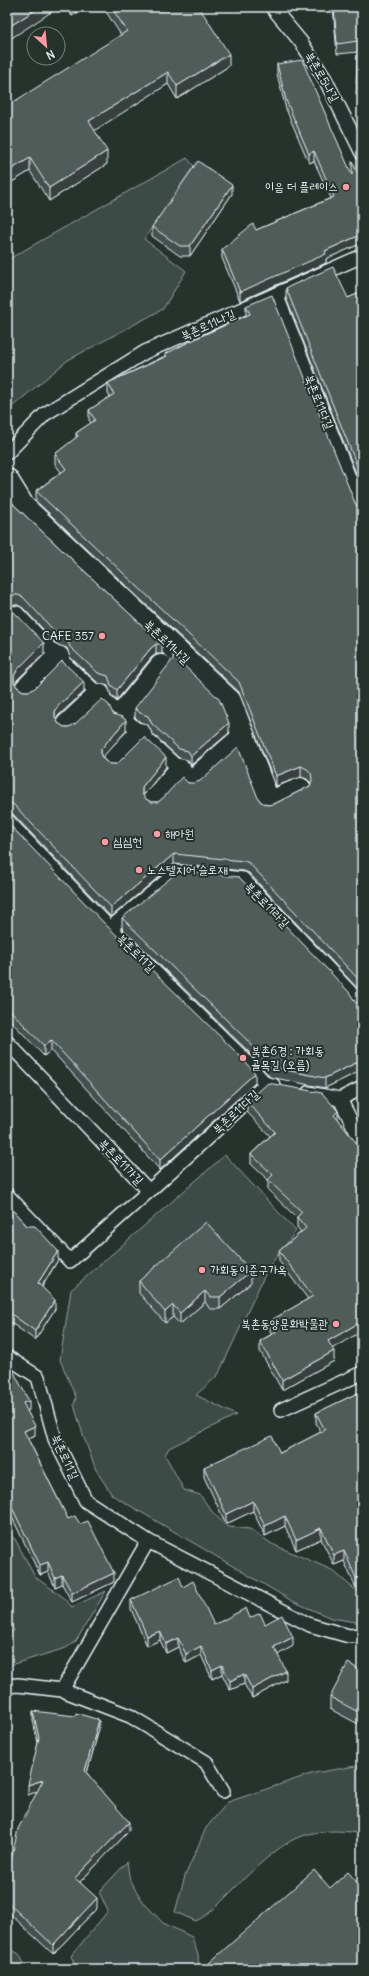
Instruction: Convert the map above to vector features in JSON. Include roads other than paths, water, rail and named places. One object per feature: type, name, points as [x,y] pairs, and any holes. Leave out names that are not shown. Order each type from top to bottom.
[{"type":"street","name":"북촌로11나길","points":[[7,480],[23,506],[230,701],[269,803],[300,789]]},
{"type":"street","points":[[26,689],[58,657]]},
{"type":"street","points":[[121,715],[161,666]]},
{"type":"street","points":[[68,725],[99,696]]},
{"type":"street","points":[[113,762],[140,734]]},
{"type":"street","points":[[154,800],[186,775],[244,736]]},
{"type":"lane","name":"북촌로5나길","points":[[272,7],[301,42],[325,79],[362,153]]},
{"type":"lane","name":"북촌로11나길","points":[[7,453],[45,414],[145,352],[362,256]]},
{"type":"lane","name":"북촌로11다길","points":[[276,294],[362,510]]},
{"type":"lane","points":[[7,612],[17,613],[58,657],[186,775]]},
{"type":"lane","name":"북촌로11길","points":[[7,820],[110,928],[243,1058],[266,1084]]},
{"type":"lane","name":"북촌로11라길","points":[[110,928],[177,872],[243,879],[355,997],[362,1008]]},
{"type":"lane","name":"북촌로11가길","points":[[7,1042],[149,1191],[70,1261],[7,1195]]},
{"type":"lane","name":"북촌로11다길","points":[[149,1191],[266,1084],[340,1099]]},
{"type":"lane","points":[[362,1088],[340,1099],[362,1143]]},
{"type":"lane","name":"북촌로11길","points":[[7,1357],[38,1377],[55,1439],[86,1501],[148,1541],[310,1626],[349,1636],[362,1635]]},
{"type":"lane","points":[[281,1410],[362,1374]]},
{"type":"lane","points":[[62,1690],[148,1541]]},
{"type":"lane","points":[[7,1686],[18,1685],[62,1690],[130,1716],[206,1762],[223,1791]]},
{"type":"place","name":"이음 더 플레이스","points":[[346,187]]},
{"type":"place","name":"CAFE 357","points":[[102,636]]},
{"type":"place","name":"해아원","points":[[157,834]]},
{"type":"place","name":"심심헌","points":[[105,842]]},
{"type":"place","name":"노스텔지어 슬로재","points":[[139,870]]},
{"type":"place","name":"북촌6경 : 가회동 골목길 (오름)","points":[[243,1058]]},
{"type":"place","name":"가회동이준구가옥","points":[[202,1270]]},
{"type":"place","name":"북촌동양문화박물관","points":[[336,1324]]}]
